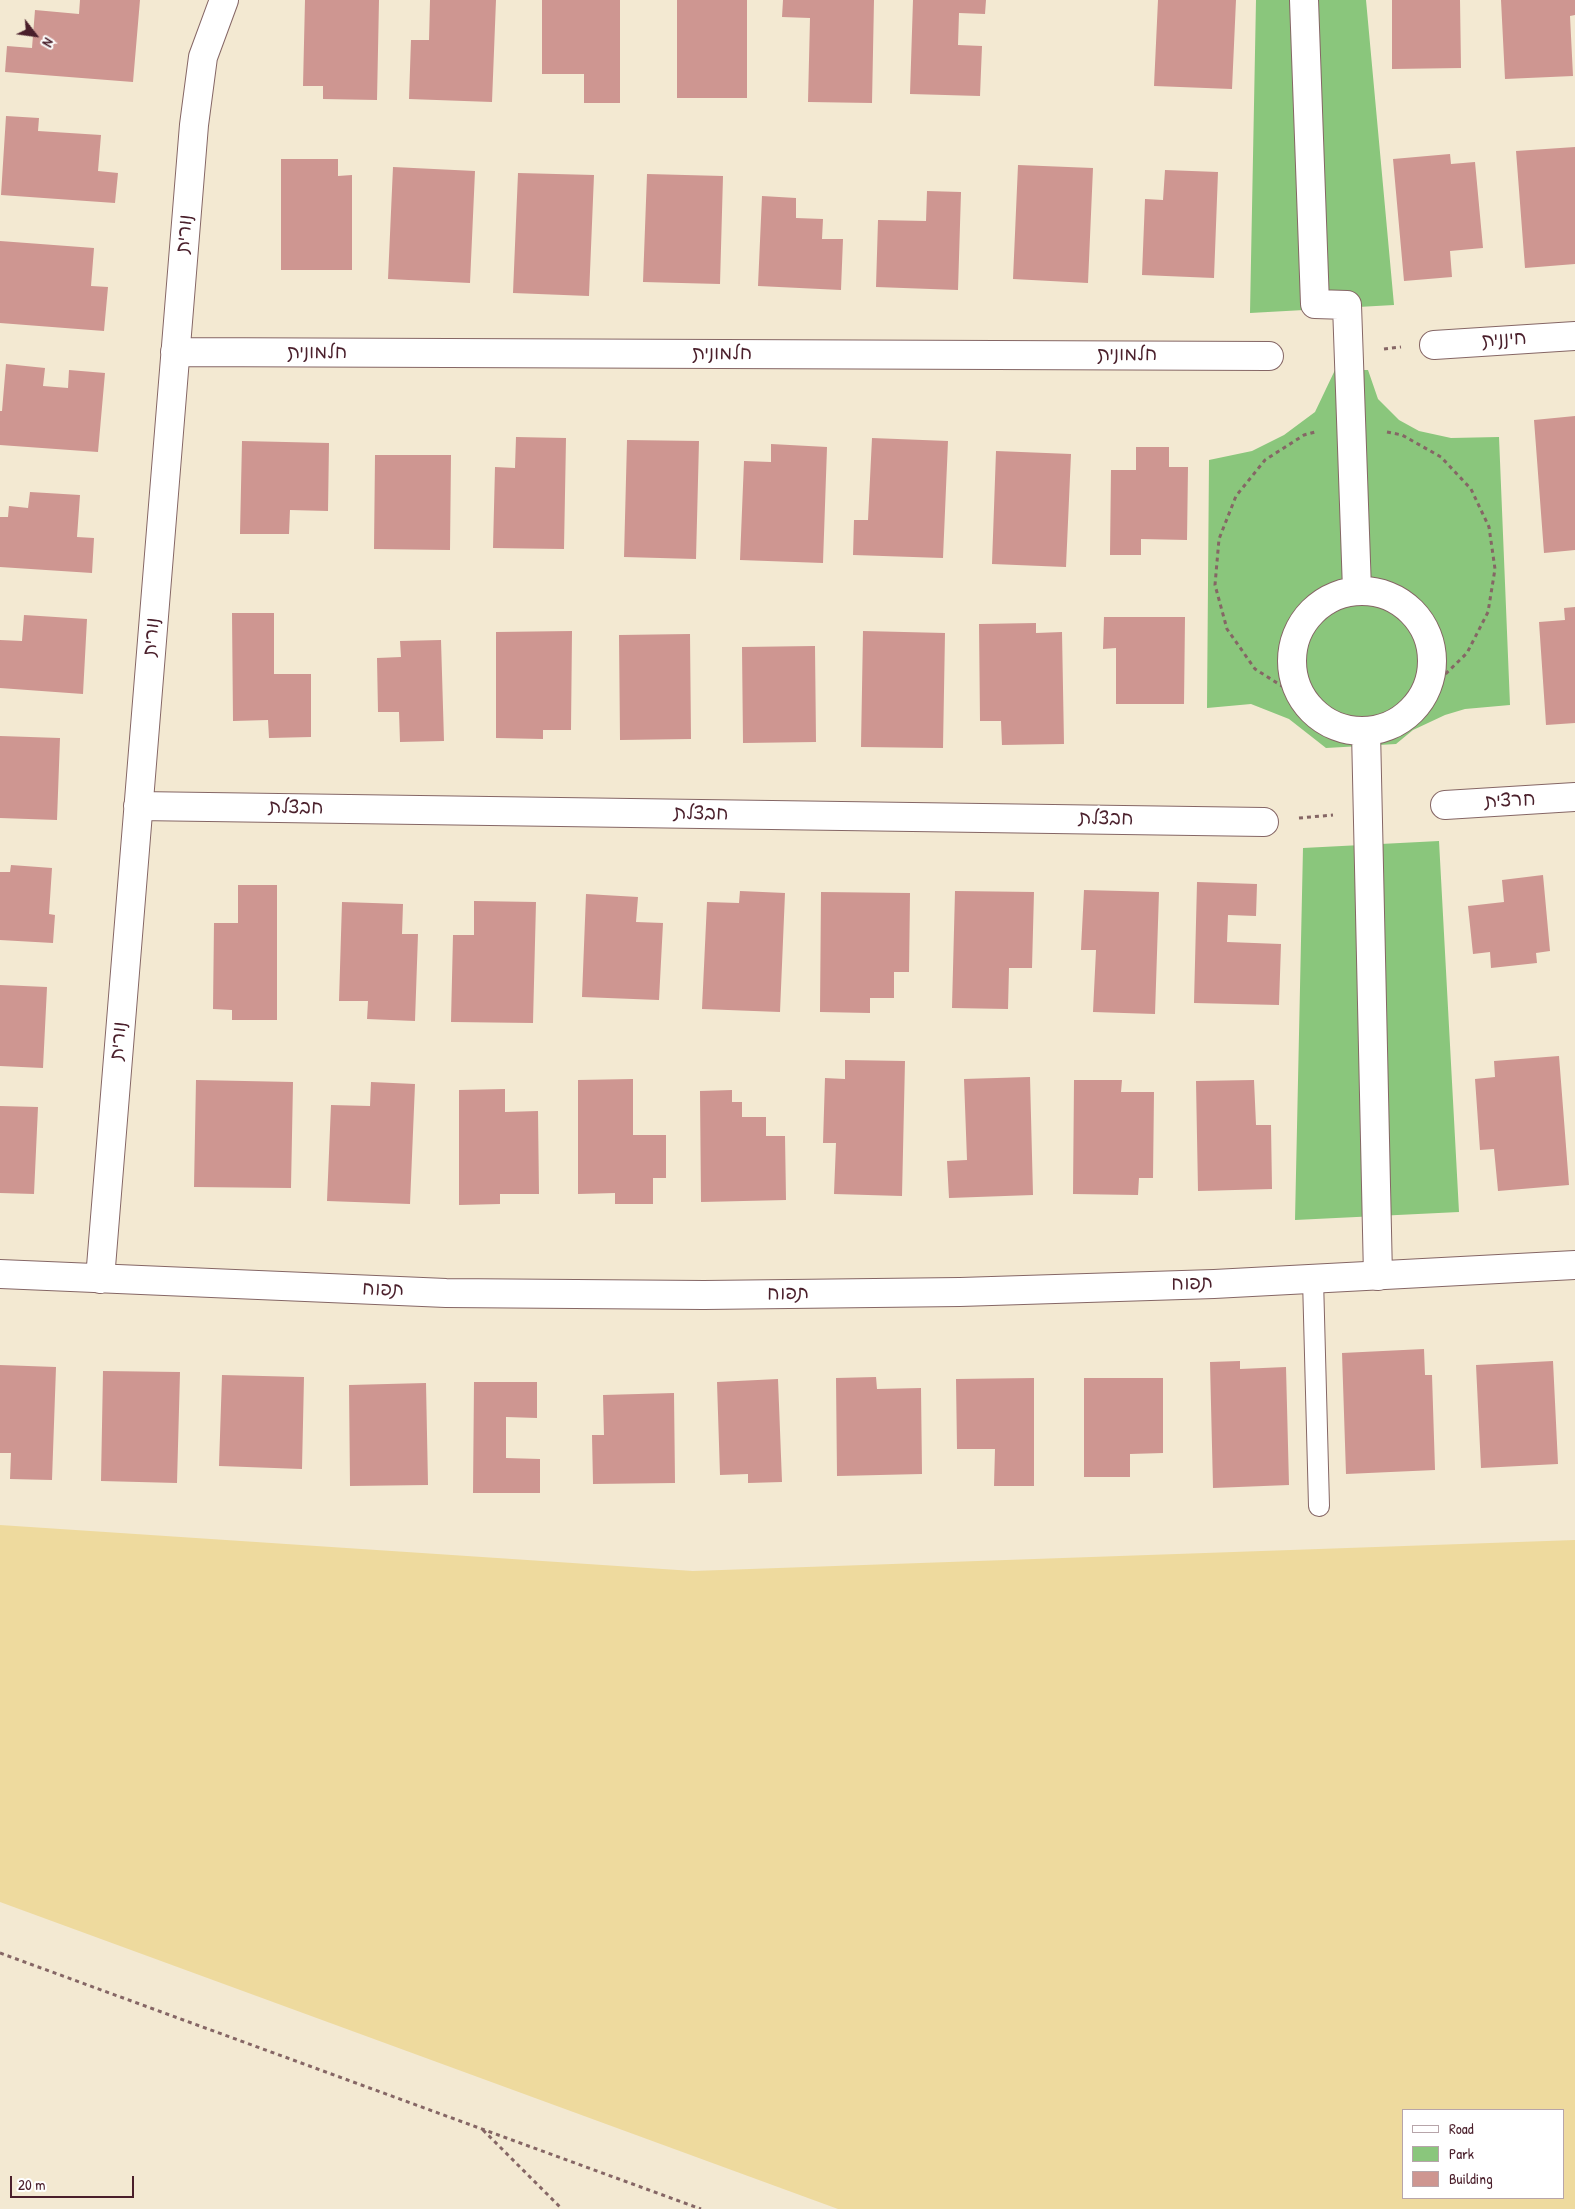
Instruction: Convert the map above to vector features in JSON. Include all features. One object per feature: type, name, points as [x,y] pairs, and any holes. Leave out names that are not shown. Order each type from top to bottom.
[{"type":"street","name":"נורית","points":[[100,1279],[194,125],[203,57],[224,0]]},
{"type":"street","points":[[1304,0],[1314,304],[1347,305],[1357,590]]},
{"type":"street","name":"חיננית","points":[[1434,345],[1575,336]]},
{"type":"street","name":"חלמונית","points":[[175,352],[1269,356]]},
{"type":"street","points":[[1357,590],[1385,593],[1409,607],[1425,629],[1432,655],[1429,683],[1415,708],[1393,724],[1380,729],[1366,731],[1339,728],[1315,714],[1298,692],[1292,666],[1295,638],[1309,613],[1331,597],[1357,590]]},
{"type":"street","points":[[1366,731],[1378,1276]]},
{"type":"street","name":"חרצית","points":[[1445,805],[1575,798]]},
{"type":"street","name":"חבצלת","points":[[138,806],[1264,822]]},
{"type":"street","name":"תפוח","points":[[0,1274],[446,1293],[704,1295],[970,1292],[1313,1279],[1575,1265]]},
{"type":"lane","points":[[1313,1279],[1318,1506]]},
{"type":"path","points":[[0,1952],[701,2209]]},
{"type":"path","points":[[480,2128],[562,2209]]},
{"type":"green space","points":[[1256,0],[1366,0],[1394,305],[1250,313]]},
{"type":"green space","points":[[1335,370],[1368,370],[1378,399],[1399,420],[1419,431],[1451,438],[1499,437],[1510,705],[1465,709],[1445,715],[1413,730],[1396,744],[1326,748],[1289,719],[1251,704],[1207,708],[1209,460],[1252,451],[1284,435],[1315,412]]},
{"type":"green space","points":[[1439,841],[1459,1212],[1295,1220],[1303,848]]},
{"type":"sand","points":[[0,1525],[693,1571],[1575,1540],[1575,2209],[838,2209],[0,1902]]},
{"type":"building","points":[[80,0],[140,0],[133,82],[5,72],[7,46],[32,48],[35,10],[79,14]]},
{"type":"building","points":[[305,0],[379,0],[377,100],[323,99],[323,86],[303,86]]},
{"type":"building","points":[[430,0],[496,0],[492,102],[409,99],[411,40],[429,40]]},
{"type":"building","points":[[542,0],[620,0],[620,103],[584,103],[584,74],[542,74]]},
{"type":"building","points":[[677,0],[747,0],[747,98],[677,98]]},
{"type":"building","points":[[783,0],[874,0],[872,103],[808,102],[810,18],[782,17]]},
{"type":"building","points":[[913,0],[986,0],[985,14],[959,13],[958,45],[982,46],[980,96],[910,94]]},
{"type":"building","points":[[1158,0],[1236,0],[1232,89],[1154,86]]},
{"type":"building","points":[[1392,0],[1460,0],[1461,68],[1392,69]]},
{"type":"building","points":[[1501,0],[1575,0],[1575,15],[1570,16],[1573,76],[1505,79]]},
{"type":"building","points":[[6,116],[39,118],[38,131],[101,135],[98,171],[118,173],[115,203],[1,195]]},
{"type":"building","points":[[1575,147],[1575,264],[1525,268],[1516,151]]},
{"type":"building","points":[[1450,154],[1451,164],[1475,162],[1483,248],[1450,251],[1452,277],[1404,281],[1393,159]]},
{"type":"building","points":[[281,159],[338,159],[338,176],[352,175],[352,270],[281,270]]},
{"type":"building","points":[[1018,165],[1093,168],[1088,283],[1013,279]]},
{"type":"building","points":[[393,167],[475,171],[470,283],[388,279]]},
{"type":"building","points":[[1165,170],[1218,172],[1214,278],[1142,275],[1145,199],[1163,200]]},
{"type":"building","points":[[518,173],[594,175],[589,296],[513,293]]},
{"type":"building","points":[[647,174],[723,176],[720,284],[643,282]]},
{"type":"building","points":[[927,191],[961,192],[958,290],[876,287],[878,220],[926,221]]},
{"type":"building","points":[[762,196],[796,198],[796,218],[823,219],[822,239],[843,239],[841,290],[758,286]]},
{"type":"building","points":[[0,241],[94,248],[91,286],[108,287],[104,331],[0,323]]},
{"type":"building","points":[[6,364],[45,368],[43,386],[68,388],[69,370],[105,373],[98,452],[0,445],[0,411],[2,411]]},
{"type":"building","points":[[1575,416],[1575,550],[1544,553],[1534,420]]},
{"type":"building","points":[[516,437],[566,438],[564,549],[493,548],[495,467],[515,468]]},
{"type":"building","points":[[872,438],[948,441],[943,558],[853,555],[854,520],[868,520]]},
{"type":"building","points":[[627,440],[699,441],[696,559],[624,557]]},
{"type":"building","points":[[242,441],[329,443],[328,511],[290,510],[289,534],[240,534]]},
{"type":"building","points":[[771,444],[827,447],[823,563],[740,560],[744,461],[771,462]]},
{"type":"building","points":[[1136,447],[1169,447],[1169,467],[1188,467],[1187,540],[1141,539],[1141,555],[1110,555],[1111,470],[1136,470]]},
{"type":"building","points":[[996,451],[1071,454],[1066,567],[992,564]]},
{"type":"building","points":[[375,455],[451,455],[450,550],[374,549]]},
{"type":"building","points":[[30,492],[80,495],[77,537],[94,538],[92,573],[0,567],[0,517],[8,517],[9,506],[28,508]]},
{"type":"building","points":[[1575,607],[1575,723],[1546,725],[1539,622],[1565,620],[1564,608]]},
{"type":"building","points":[[232,613],[274,613],[274,674],[311,674],[311,737],[269,738],[268,720],[233,721]]},
{"type":"building","points":[[24,615],[87,619],[83,694],[0,688],[0,640],[22,641]]},
{"type":"building","points":[[1104,617],[1185,617],[1184,704],[1116,704],[1116,648],[1103,649]]},
{"type":"building","points":[[1036,623],[1036,633],[1062,632],[1064,744],[1002,745],[1001,721],[980,721],[979,624]]},
{"type":"building","points":[[572,631],[571,730],[543,730],[543,739],[496,738],[496,632]]},
{"type":"building","points":[[863,631],[945,633],[943,748],[861,747]]},
{"type":"building","points":[[690,634],[691,739],[620,740],[619,635]]},
{"type":"building","points":[[441,640],[444,741],[400,742],[399,712],[378,712],[377,658],[401,657],[400,641]]},
{"type":"building","points":[[815,646],[816,742],[743,743],[742,647]]},
{"type":"building","points":[[0,736],[60,738],[57,820],[0,818]]},
{"type":"building","points":[[11,865],[52,868],[49,914],[55,915],[53,943],[0,940],[0,872],[10,872]]},
{"type":"building","points":[[1543,875],[1550,951],[1536,953],[1537,963],[1491,968],[1490,952],[1473,954],[1468,906],[1504,902],[1502,880]]},
{"type":"building","points":[[1197,882],[1257,884],[1256,916],[1228,915],[1227,942],[1281,944],[1279,1005],[1194,1003]]},
{"type":"building","points":[[238,885],[277,885],[277,1020],[232,1020],[232,1010],[213,1009],[214,923],[238,923]]},
{"type":"building","points":[[1084,890],[1159,892],[1155,1014],[1093,1012],[1096,950],[1081,950]]},
{"type":"building","points":[[740,891],[785,893],[780,1012],[702,1009],[707,902],[739,903]]},
{"type":"building","points":[[955,891],[1034,892],[1032,968],[1009,968],[1008,1009],[952,1008]]},
{"type":"building","points":[[821,892],[910,893],[909,972],[894,972],[894,998],[870,998],[870,1013],[820,1012]]},
{"type":"building","points":[[586,894],[638,897],[636,922],[663,923],[659,1000],[582,997]]},
{"type":"building","points":[[474,901],[536,902],[533,1023],[451,1022],[453,935],[474,935]]},
{"type":"building","points":[[342,902],[403,904],[402,934],[418,934],[415,1021],[367,1019],[368,1001],[339,1001]]},
{"type":"building","points":[[0,985],[47,987],[43,1068],[0,1066]]},
{"type":"building","points":[[1559,1056],[1569,1185],[1498,1191],[1494,1149],[1480,1150],[1475,1079],[1495,1077],[1494,1061]]},
{"type":"building","points":[[845,1060],[905,1061],[902,1196],[834,1194],[836,1143],[823,1143],[825,1078],[845,1079]]},
{"type":"building","points":[[1030,1077],[1033,1195],[949,1198],[947,1161],[967,1160],[964,1079]]},
{"type":"building","points":[[633,1079],[633,1135],[666,1135],[666,1178],[653,1178],[653,1204],[615,1204],[615,1193],[578,1194],[578,1080]]},
{"type":"building","points":[[196,1080],[293,1082],[291,1188],[194,1187]]},
{"type":"building","points":[[1074,1080],[1122,1080],[1121,1092],[1154,1092],[1153,1178],[1139,1178],[1138,1195],[1073,1194]]},
{"type":"building","points":[[1254,1080],[1256,1125],[1271,1125],[1272,1189],[1198,1191],[1196,1081]]},
{"type":"building","points":[[371,1082],[415,1084],[410,1204],[327,1201],[331,1105],[370,1106]]},
{"type":"building","points":[[505,1089],[505,1112],[538,1111],[539,1194],[500,1194],[500,1204],[459,1205],[459,1090]]},
{"type":"building","points":[[732,1090],[732,1102],[742,1102],[742,1117],[766,1117],[766,1136],[785,1136],[786,1200],[701,1202],[700,1091]]},
{"type":"building","points":[[0,1106],[38,1107],[34,1194],[0,1193]]},
{"type":"building","points":[[1424,1349],[1425,1375],[1432,1375],[1435,1470],[1346,1474],[1342,1353]]},
{"type":"building","points":[[1240,1361],[1240,1369],[1286,1367],[1289,1485],[1213,1488],[1210,1362]]},
{"type":"building","points":[[1553,1361],[1558,1464],[1481,1468],[1476,1365]]},
{"type":"building","points":[[0,1365],[56,1367],[52,1480],[10,1479],[11,1453],[0,1453]]},
{"type":"building","points":[[103,1371],[180,1372],[177,1483],[101,1481]]},
{"type":"building","points":[[222,1375],[304,1377],[302,1469],[219,1466]]},
{"type":"building","points":[[876,1377],[877,1389],[921,1388],[922,1474],[837,1476],[836,1378]]},
{"type":"building","points":[[1034,1378],[1034,1486],[994,1486],[995,1449],[957,1449],[956,1379]]},
{"type":"building","points":[[1084,1378],[1163,1378],[1163,1453],[1130,1454],[1130,1477],[1084,1477]]},
{"type":"building","points":[[778,1379],[782,1482],[748,1483],[748,1474],[720,1475],[717,1382]]},
{"type":"building","points":[[474,1382],[537,1382],[537,1418],[506,1417],[506,1458],[540,1459],[540,1493],[473,1493]]},
{"type":"building","points":[[426,1383],[428,1485],[350,1486],[349,1385]]},
{"type":"building","points":[[674,1393],[675,1483],[593,1484],[592,1435],[604,1435],[603,1395]]}]
